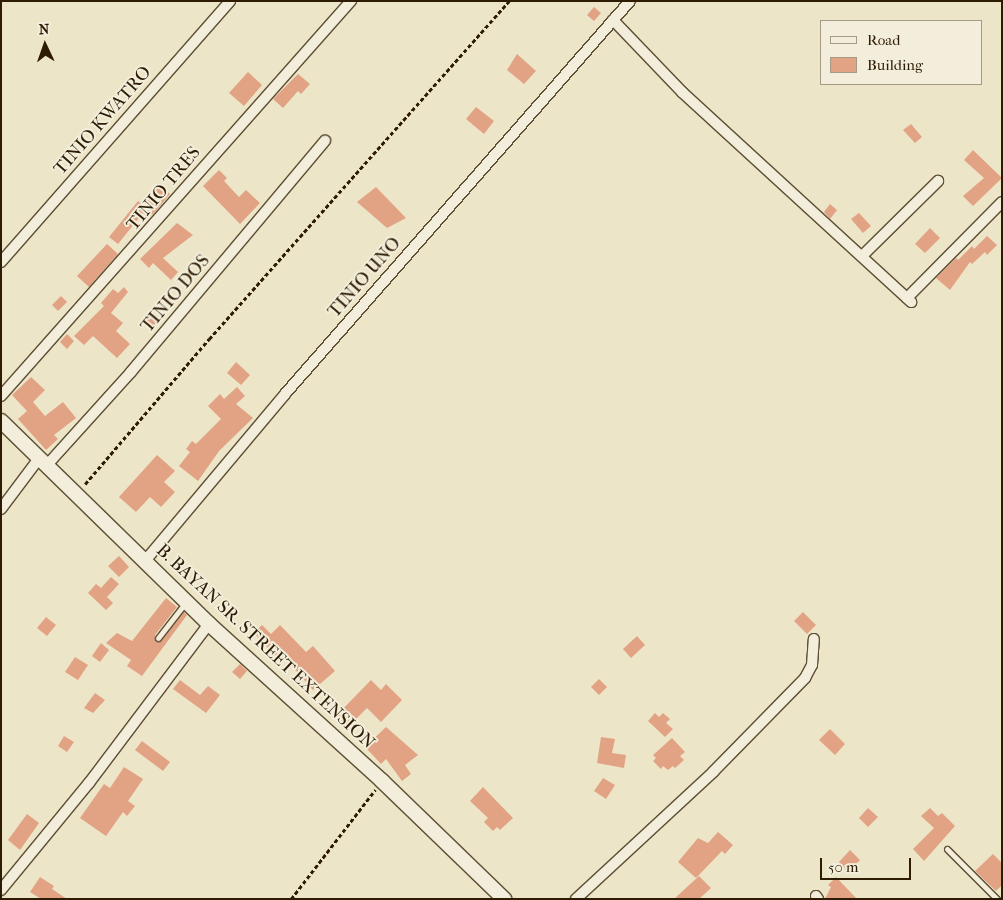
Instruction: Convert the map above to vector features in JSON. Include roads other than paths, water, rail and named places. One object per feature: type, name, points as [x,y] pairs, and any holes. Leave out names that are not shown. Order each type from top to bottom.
[{"type":"street","name":"TINIO KWATRO","points":[[1,262],[230,1]]},
{"type":"street","name":"TINIO TRES","points":[[1,396],[351,1]]},
{"type":"street","name":"TINIO UNO","points":[[145,561],[291,387],[630,1]]},
{"type":"street","points":[[613,20],[682,92],[909,300],[1002,202]]},
{"type":"street","name":"TINIO DOS","points":[[1,509],[44,461],[132,372],[325,141]]},
{"type":"street","points":[[862,256],[938,181]]},
{"type":"street","name":"B. BAYAN SR. STREET EXTENSION","points":[[1,421],[209,624],[382,781],[504,899]]},
{"type":"street","points":[[1,890],[78,798],[209,624]]},
{"type":"street","points":[[576,899],[713,772],[805,678],[812,665],[814,639]]},
{"type":"lane","points":[[158,638],[186,602]]},
{"type":"lane","points":[[947,849],[997,899]]}]
